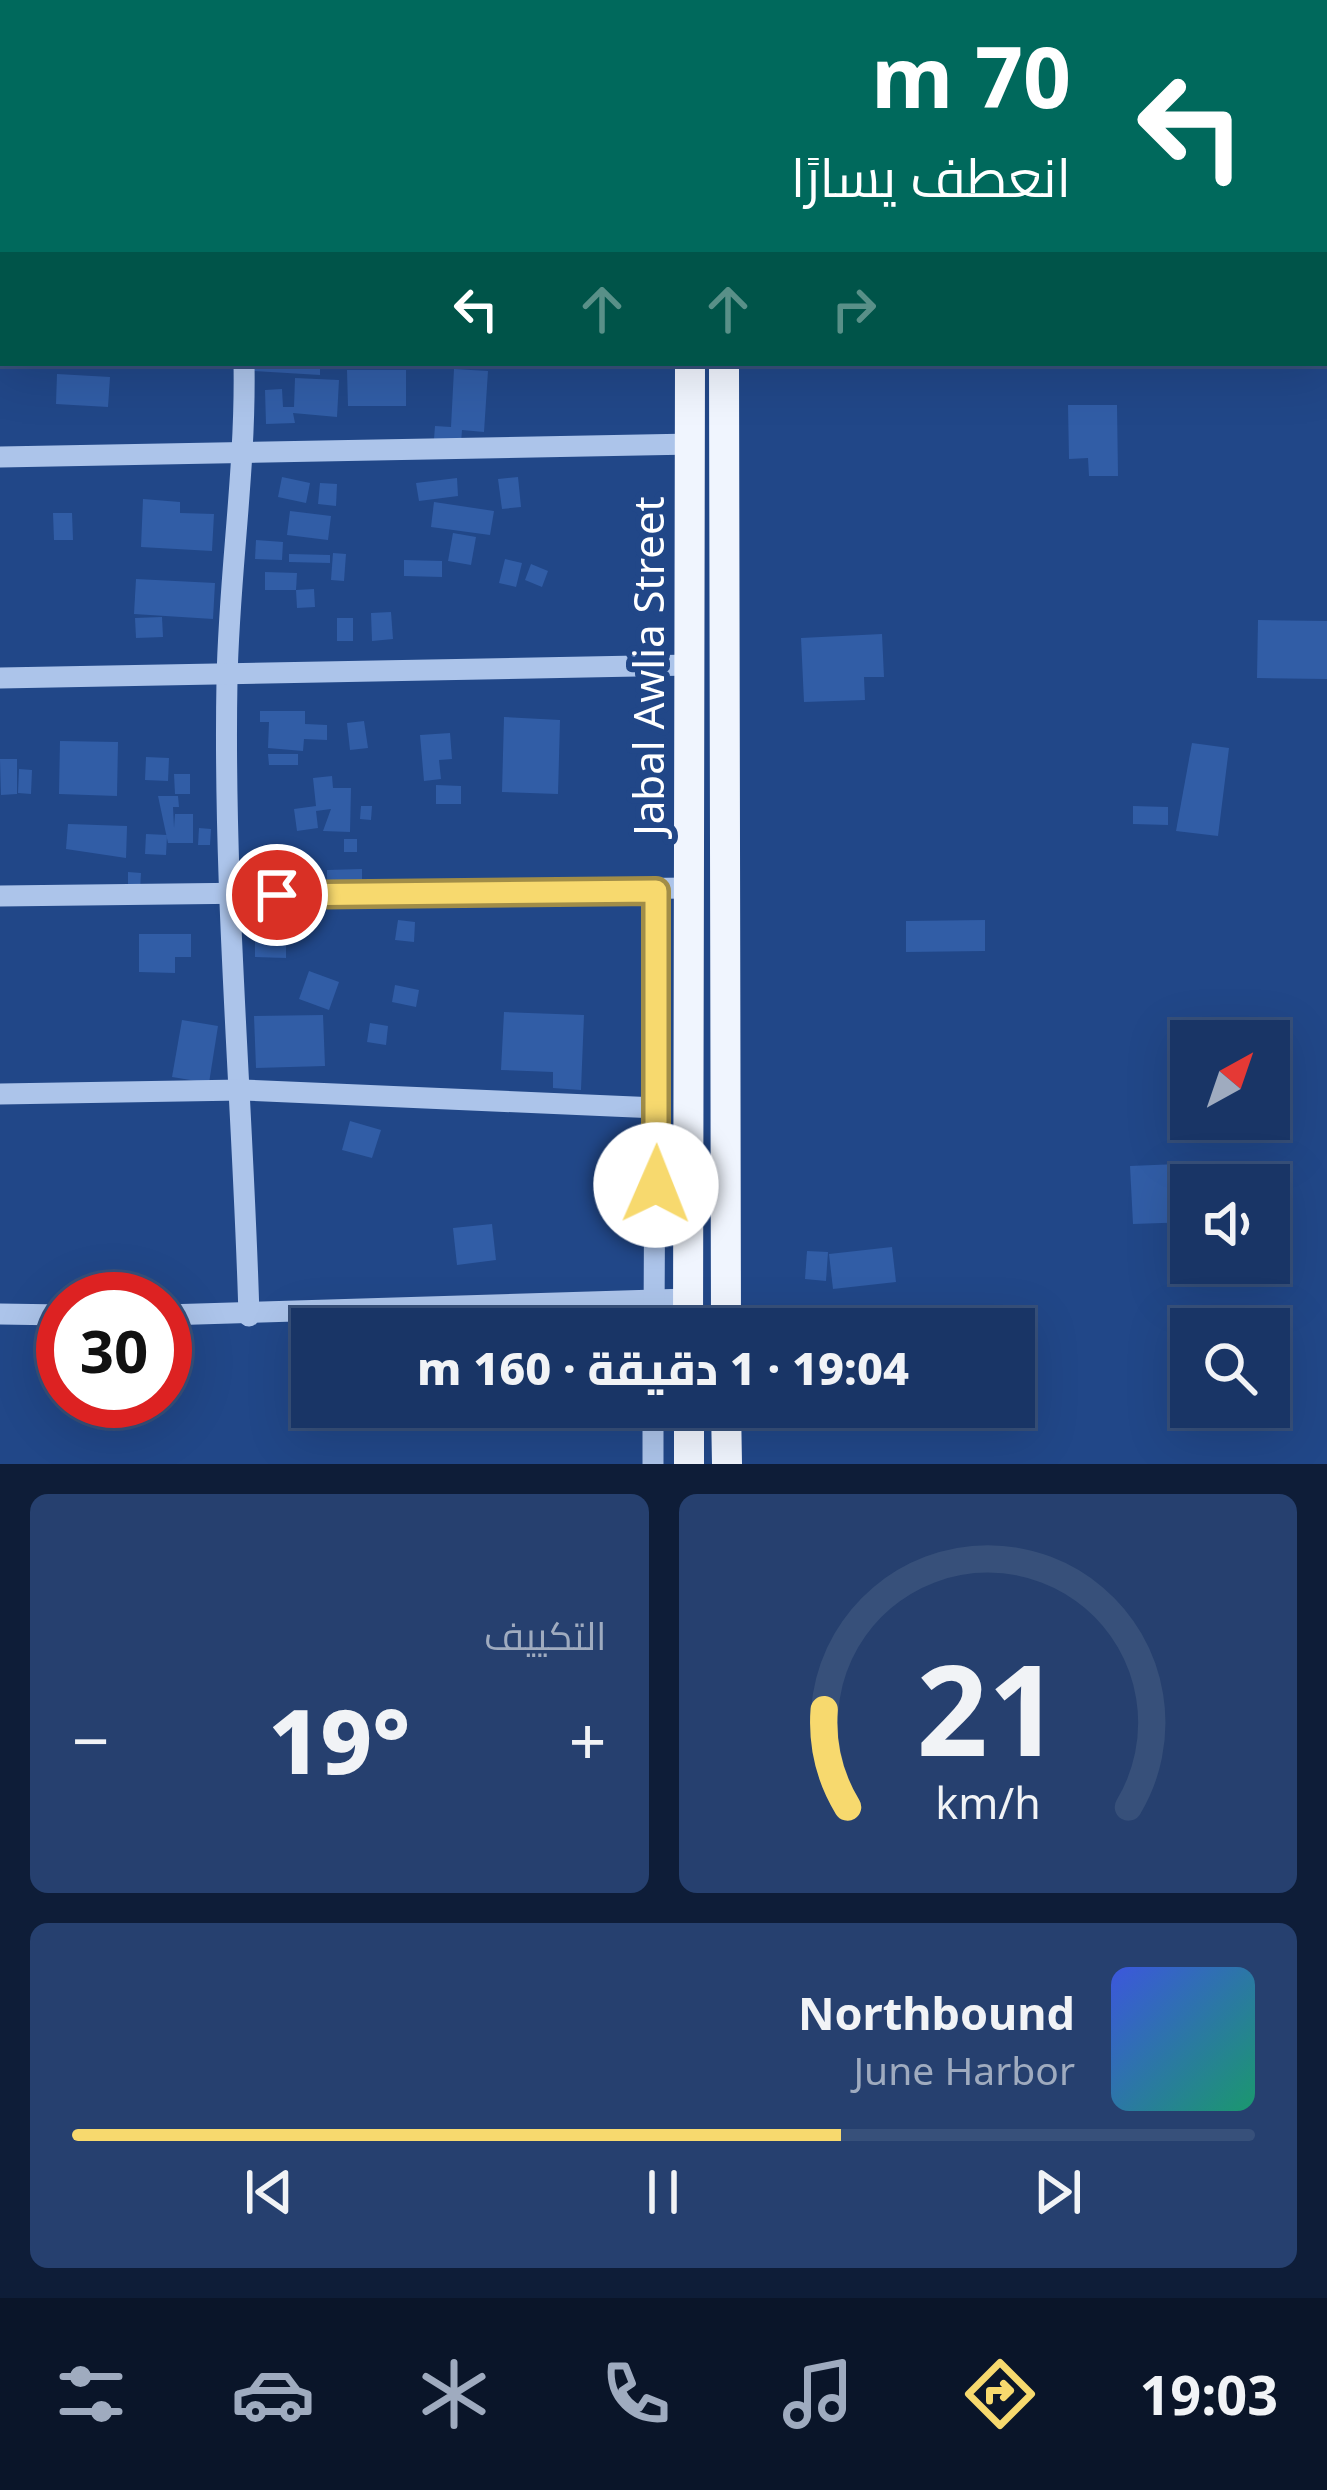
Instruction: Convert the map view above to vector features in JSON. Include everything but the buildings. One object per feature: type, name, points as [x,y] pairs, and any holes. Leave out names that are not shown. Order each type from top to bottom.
[{"type":"main road","name":"Jabal Awlia Street","points":[[688,1308],[690,366]]},
{"type":"main road","name":"Jabal Awlia Street","points":[[724,366],[727,1308]]},
{"type":"main road","points":[[688,1428],[689,1464]]},
{"type":"main road","points":[[726,1428],[727,1464]]},
{"type":"street","points":[[244,366],[246,453],[226,677],[229,896],[242,1090],[249,1316]]},
{"type":"street","points":[[0,457],[693,444]]},
{"type":"street","points":[[0,678],[690,665]]},
{"type":"street","points":[[0,896],[689,888]]},
{"type":"street","points":[[654,1308],[656,891]]},
{"type":"street","points":[[0,1094],[242,1090],[657,1108]]},
{"type":"street","points":[[192,1316],[654,1301],[672,1308]]},
{"type":"street","points":[[0,1314],[36,1315]]},
{"type":"street","points":[[653,1428],[653,1464]]},
{"type":"route","points":[[277,895],[656,891],[656,1185]]}]
